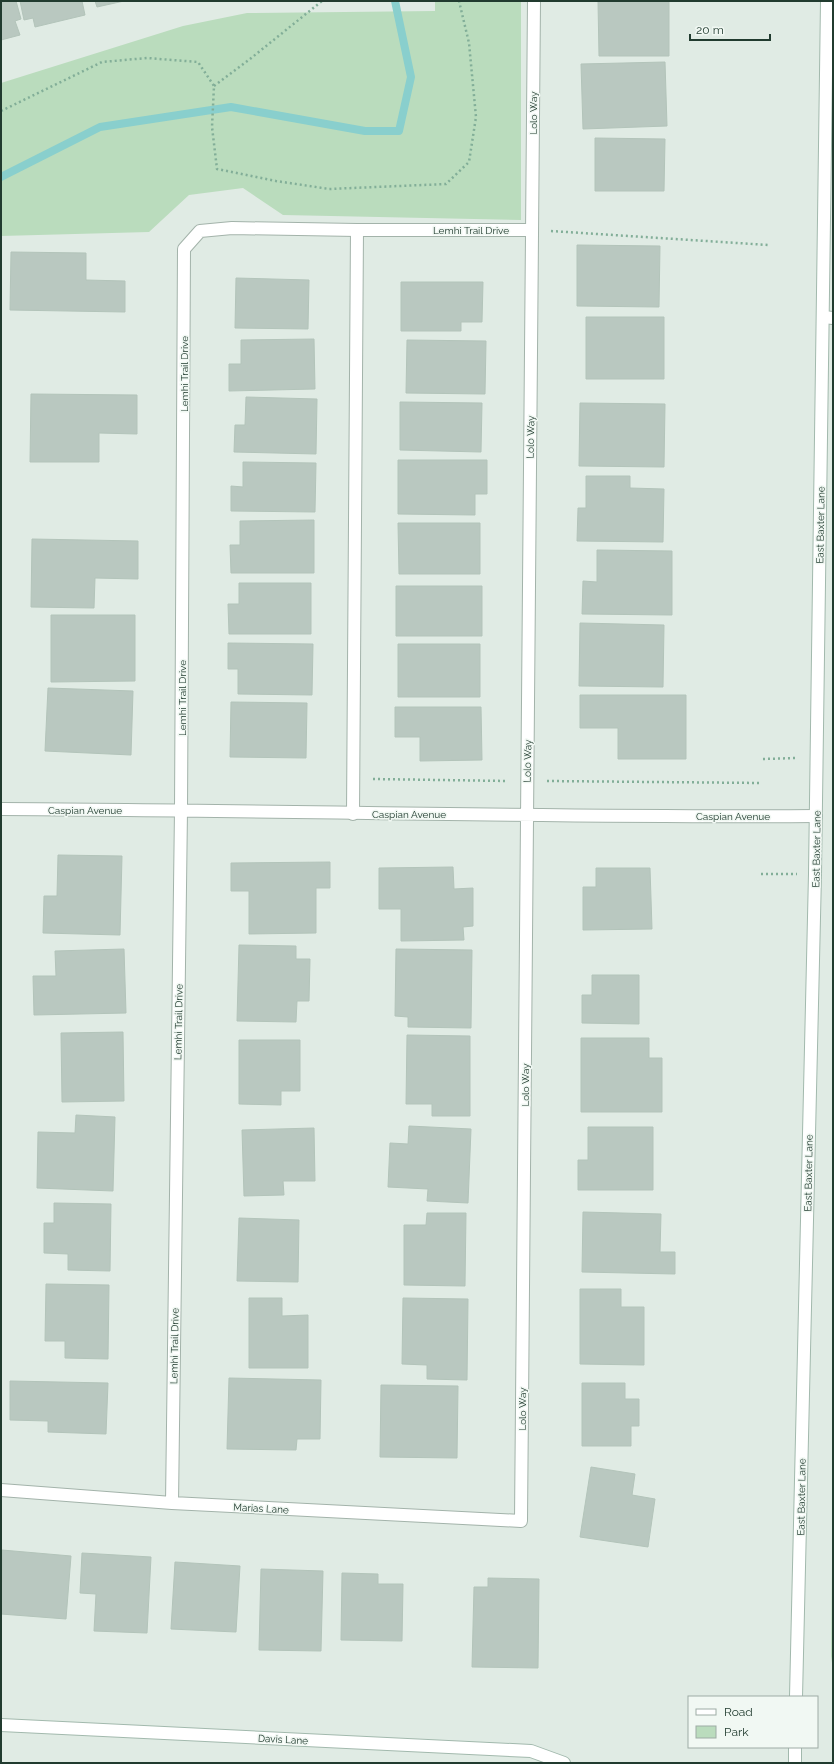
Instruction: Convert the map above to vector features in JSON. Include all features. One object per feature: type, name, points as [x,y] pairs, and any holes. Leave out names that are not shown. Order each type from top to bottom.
[{"type":"street","name":"Lolo Way","points":[[521,1521],[534,1]]},
{"type":"street","name":"East Baxter Lane","points":[[796,1696],[828,318],[827,1]]},
{"type":"street","name":"Lemhi Trail Drive","points":[[172,1503],[181,810],[184,249],[200,231],[232,228],[532,230]]},
{"type":"street","points":[[353,814],[357,230]]},
{"type":"street","name":"Caspian Avenue","points":[[1,809],[181,810],[353,814],[816,816]]},
{"type":"street","name":"Marias Lane","points":[[1,1490],[172,1503],[521,1521]]},
{"type":"street","name":"Davis Lane","points":[[1,1724],[530,1751],[564,1763]]},
{"type":"street","points":[[795,1748],[795,1763]]},
{"type":"path","points":[[214,86],[322,1]]},
{"type":"path","points":[[1,111],[102,62],[147,58],[198,62],[214,86],[212,127],[217,169],[276,181],[329,188],[446,184],[469,162],[476,117],[469,43],[459,1]]},
{"type":"path","points":[[532,230],[768,245]]},
{"type":"path","points":[[353,779],[762,783]]},
{"type":"green space","points":[[435,1],[521,1],[521,220],[283,215],[243,188],[189,195],[149,232],[1,236],[1,83],[183,26],[247,13],[435,11]]},
{"type":"green space","points":[[833,1470],[833,1670],[831,1656]]},
{"type":"building","points":[[1,1],[16,1],[21,19],[15,21],[20,35],[1,40]]},
{"type":"building","points":[[20,1],[82,1],[85,15],[35,27],[33,18],[24,20]]},
{"type":"building","points":[[95,1],[124,1],[97,7]]},
{"type":"building","points":[[598,1],[669,1],[669,56],[599,56]]},
{"type":"building","points":[[665,62],[667,126],[583,129],[581,64]]},
{"type":"building","points":[[595,138],[665,139],[664,191],[595,191]]},
{"type":"building","points":[[577,245],[660,246],[659,307],[577,306]]},
{"type":"building","points":[[11,252],[86,253],[86,280],[125,281],[125,312],[10,310]]},
{"type":"building","points":[[236,278],[309,280],[308,329],[235,328]]},
{"type":"building","points":[[401,282],[483,282],[482,322],[461,322],[461,331],[401,331]]},
{"type":"building","points":[[586,317],[664,317],[664,379],[586,379]]},
{"type":"building","points":[[314,339],[315,389],[229,391],[229,364],[241,364],[241,340]]},
{"type":"building","points":[[407,340],[486,341],[485,394],[406,393]]},
{"type":"building","points":[[31,394],[137,395],[137,434],[99,433],[99,462],[30,462]]},
{"type":"building","points":[[246,397],[317,399],[316,454],[234,452],[235,425],[245,425]]},
{"type":"building","points":[[400,402],[482,403],[481,452],[400,450]]},
{"type":"building","points":[[580,403],[665,404],[664,467],[579,466]]},
{"type":"building","points":[[398,460],[487,460],[487,494],[475,494],[475,515],[398,514]]},
{"type":"building","points":[[243,462],[316,463],[315,512],[231,511],[231,486],[243,487]]},
{"type":"building","points":[[586,476],[630,476],[630,488],[664,489],[663,542],[577,541],[578,508],[586,508]]},
{"type":"building","points":[[314,520],[314,573],[231,573],[230,545],[240,545],[240,521]]},
{"type":"building","points":[[398,523],[480,523],[480,574],[399,574]]},
{"type":"building","points":[[32,539],[138,541],[138,579],[95,578],[94,608],[31,607]]},
{"type":"building","points":[[597,550],[672,551],[672,615],[582,614],[583,581],[597,582]]},
{"type":"building","points":[[239,583],[311,583],[311,634],[229,634],[228,604],[239,604]]},
{"type":"building","points":[[396,586],[482,586],[482,636],[396,636]]},
{"type":"building","points":[[51,615],[135,615],[135,681],[51,682]]},
{"type":"building","points":[[580,623],[664,625],[663,687],[579,686]]},
{"type":"building","points":[[228,643],[313,644],[312,695],[238,694],[238,669],[228,669]]},
{"type":"building","points":[[398,644],[480,644],[480,697],[398,697]]},
{"type":"building","points":[[48,688],[133,691],[131,755],[45,751]]},
{"type":"building","points":[[580,695],[686,695],[686,759],[618,759],[618,728],[580,728]]},
{"type":"building","points":[[231,702],[307,703],[306,758],[230,757]]},
{"type":"building","points":[[395,707],[481,707],[482,760],[420,761],[420,737],[395,737]]},
{"type":"building","points":[[58,855],[122,856],[120,935],[43,933],[44,896],[57,896]]},
{"type":"building","points":[[330,862],[330,888],[316,888],[316,933],[249,934],[249,891],[231,891],[231,863]]},
{"type":"building","points":[[453,867],[454,889],[473,888],[473,926],[463,927],[464,940],[401,941],[401,909],[379,909],[379,868]]},
{"type":"building","points":[[596,868],[650,868],[652,929],[583,930],[583,887],[596,887]]},
{"type":"building","points":[[239,945],[296,946],[296,959],[310,959],[309,1001],[297,1001],[296,1022],[237,1021]]},
{"type":"building","points":[[124,949],[126,1013],[34,1015],[33,976],[56,976],[55,951]]},
{"type":"building","points":[[396,949],[472,950],[471,1028],[408,1027],[408,1017],[395,1016]]},
{"type":"building","points":[[592,975],[639,975],[639,1024],[582,1023],[582,995],[592,995]]},
{"type":"building","points":[[123,1032],[124,1101],[62,1102],[61,1033]]},
{"type":"building","points":[[407,1035],[470,1036],[470,1116],[432,1116],[432,1104],[406,1104]]},
{"type":"building","points":[[581,1038],[649,1038],[649,1058],[662,1058],[662,1112],[581,1112]]},
{"type":"building","points":[[239,1040],[300,1040],[300,1091],[281,1091],[281,1105],[239,1104]]},
{"type":"building","points":[[76,1115],[115,1117],[113,1191],[37,1188],[38,1132],[75,1133]]},
{"type":"building","points":[[409,1126],[471,1129],[468,1203],[427,1201],[428,1189],[388,1187],[390,1143],[408,1144]]},
{"type":"building","points":[[588,1127],[653,1127],[653,1190],[578,1190],[578,1160],[588,1160]]},
{"type":"building","points":[[314,1128],[315,1181],[283,1181],[284,1195],[244,1196],[242,1130]]},
{"type":"building","points":[[54,1203],[111,1204],[110,1271],[68,1270],[68,1254],[44,1253],[44,1223],[54,1223]]},
{"type":"building","points":[[583,1212],[661,1214],[660,1252],[675,1252],[675,1274],[582,1272]]},
{"type":"building","points":[[427,1213],[466,1213],[465,1286],[404,1285],[404,1225],[426,1225]]},
{"type":"building","points":[[239,1218],[299,1220],[298,1282],[237,1281]]},
{"type":"building","points":[[46,1284],[109,1285],[108,1359],[65,1358],[65,1341],[45,1341]]},
{"type":"building","points":[[580,1289],[621,1289],[621,1307],[644,1307],[644,1365],[580,1364]]},
{"type":"building","points":[[249,1298],[282,1298],[282,1316],[308,1315],[308,1368],[249,1368]]},
{"type":"building","points":[[403,1298],[468,1299],[467,1380],[427,1379],[427,1365],[402,1364]]},
{"type":"building","points":[[229,1378],[321,1380],[320,1439],[297,1439],[296,1450],[227,1449]]},
{"type":"building","points":[[10,1381],[108,1383],[106,1434],[48,1432],[48,1421],[10,1420]]},
{"type":"building","points":[[582,1383],[625,1383],[625,1399],[639,1399],[639,1426],[631,1426],[631,1446],[582,1446]]},
{"type":"building","points":[[381,1385],[458,1386],[457,1458],[380,1457]]},
{"type":"building","points":[[591,1467],[635,1474],[632,1495],[655,1499],[648,1547],[580,1537]]},
{"type":"building","points":[[2,1550],[71,1556],[66,1619],[1,1614]]},
{"type":"building","points":[[82,1553],[151,1557],[147,1633],[94,1631],[96,1594],[80,1593]]},
{"type":"building","points":[[175,1562],[240,1566],[236,1632],[171,1629]]},
{"type":"building","points":[[261,1569],[323,1571],[321,1651],[259,1650]]},
{"type":"building","points":[[342,1573],[378,1574],[378,1584],[403,1584],[402,1641],[341,1640]]},
{"type":"building","points":[[488,1578],[539,1579],[538,1668],[472,1667],[474,1587],[488,1587]]},
{"type":"waterway","points":[[1,177],[100,127],[231,107],[365,131],[399,131],[411,77],[395,1]]}]
